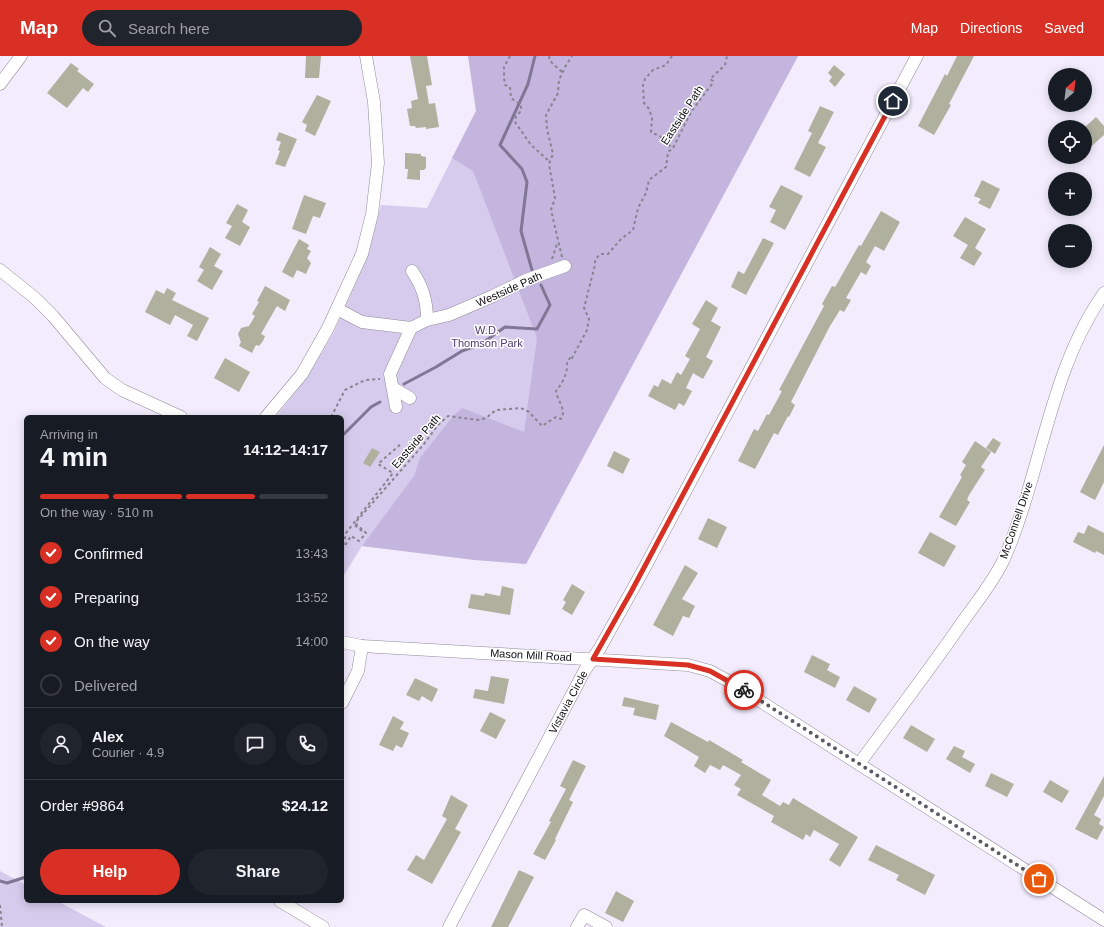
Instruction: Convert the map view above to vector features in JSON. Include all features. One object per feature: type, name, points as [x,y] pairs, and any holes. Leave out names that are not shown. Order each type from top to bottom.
[{"type":"street","points":[[0,84],[21,56]]},
{"type":"street","points":[[268,415],[302,374],[342,312],[362,254],[372,214],[378,163],[374,102],[366,56]]},
{"type":"street","name":"Vistavia Circle","points":[[449,927],[564,710],[641,573],[917,56]]},
{"type":"street","points":[[551,270],[566,266]]},
{"type":"street","points":[[0,270],[35,298],[53,316],[105,378],[122,390],[177,415]]},
{"type":"street","points":[[412,270],[419,282],[427,303],[427,320]]},
{"type":"street","name":"Westside Path","points":[[411,328],[427,320],[449,315],[551,270]]},
{"type":"street","name":"McConnell Drive","points":[[859,764],[957,630],[1003,560],[1023,506],[1067,366],[1088,318],[1104,293]]},
{"type":"street","points":[[342,312],[362,322],[411,328],[390,374],[396,407]]},
{"type":"street","points":[[393,388],[410,398]]},
{"type":"street","name":"Mason Mill Road","points":[[344,642],[362,646],[688,665],[710,671],[730,682],[1104,920]]},
{"type":"street","points":[[344,699],[358,670],[362,646]]},
{"type":"street","points":[[283,903],[323,927]]},
{"type":"street","points":[[577,927],[584,915],[606,927]]},
{"type":"path","points":[[510,56],[504,67],[504,81],[505,85],[510,88],[511,97],[521,105],[521,111],[516,116],[515,122],[531,145],[550,162]]},
{"type":"path","points":[[549,56],[550,61],[562,72],[572,56]]},
{"type":"path","points":[[672,56],[666,64],[660,66],[647,75],[643,92],[644,103],[649,109],[652,118],[651,132],[661,137],[673,148]]},
{"type":"path","name":"Eastside Path","points":[[344,547],[351,536],[359,541],[366,533],[355,523],[424,444],[438,425],[448,416],[478,420],[486,418],[496,410],[521,408],[529,412],[542,426],[556,417],[561,419],[564,416],[563,408],[560,404],[556,391],[562,384],[568,368],[567,362],[570,358],[572,360],[587,330],[589,319],[584,308],[595,260],[600,254],[608,254],[621,239],[633,230],[638,208],[646,193],[649,180],[665,168],[668,152],[673,148],[691,112],[712,84],[713,81],[710,79],[725,65],[727,56]]},
{"type":"path","name":"Westside Path","points":[[551,270],[553,253],[558,243],[556,225],[551,210],[554,198],[550,162],[553,154],[547,130],[546,115],[558,93],[562,72]]},
{"type":"path","points":[[558,243],[566,266]]},
{"type":"path","points":[[332,415],[345,390],[365,380],[379,379],[390,374]]},
{"type":"path","points":[[378,464],[402,443]]},
{"type":"path","points":[[344,542],[346,533],[393,473],[375,462]]},
{"type":"path","points":[[353,524],[364,533]]},
{"type":"path","points":[[0,905],[2,927]]},
{"type":"green space","name":"W.D. Thomson Park","points":[[504,56],[798,56],[526,564],[362,546],[344,575],[344,415],[278,415],[306,379],[334,332],[367,258],[381,205],[427,208]]},
{"type":"green space","points":[[0,871],[24,884],[24,903],[61,903],[106,927],[0,927]]},
{"type":"shaded area","name":"W.D. Thomson Park","points":[[468,56],[798,56],[526,564],[474,560],[362,546],[414,476],[420,458],[453,416],[462,408],[524,432],[537,338],[473,171],[452,158],[476,111]]},
{"type":"building","points":[[306,56],[321,56],[319,78],[305,78]]},
{"type":"building","points":[[410,56],[427,56],[432,85],[426,86],[429,104],[435,103],[439,127],[426,129],[426,127],[416,128],[415,126],[410,126],[407,109],[412,108],[411,101],[418,99]]},
{"type":"building","points":[[957,56],[974,56],[949,104],[951,105],[934,135],[918,126],[945,74],[947,76]]},
{"type":"building","points":[[71,63],[79,69],[77,71],[94,84],[88,92],[83,88],[67,108],[47,93]]},
{"type":"building","points":[[834,65],[845,74],[835,87],[829,81],[832,77],[828,73]]},
{"type":"building","points":[[317,95],[331,101],[315,136],[305,131],[307,125],[302,122]]},
{"type":"building","points":[[820,106],[834,112],[818,143],[826,147],[810,177],[794,169],[812,133],[808,131]]},
{"type":"building","points":[[1096,117],[1104,126],[1104,135],[1092,146],[1092,121]]},
{"type":"building","points":[[279,132],[297,139],[285,167],[275,164],[280,151],[278,150],[281,142],[276,140]]},
{"type":"building","points":[[405,153],[421,154],[421,156],[426,157],[426,168],[424,170],[420,170],[420,180],[407,179],[408,169],[405,169]]},
{"type":"building","points":[[982,180],[1000,189],[990,209],[978,203],[981,199],[974,196]]},
{"type":"building","points":[[781,185],[803,196],[785,230],[770,222],[776,210],[769,207]]},
{"type":"building","points":[[304,195],[326,203],[320,218],[313,216],[306,234],[292,229]]},
{"type":"building","points":[[237,204],[248,210],[242,222],[250,227],[240,246],[225,238],[232,226],[226,223]]},
{"type":"building","points":[[881,211],[900,222],[884,251],[875,246],[866,262],[871,266],[866,275],[861,272],[846,298],[851,300],[844,312],[840,310],[830,326],[791,402],[795,405],[789,417],[788,416],[778,435],[774,433],[755,469],[738,461],[754,429],[758,431],[767,414],[769,415],[782,391],[779,390],[824,306],[822,304],[832,286],[835,287],[859,245],[861,246]]},
{"type":"building","points":[[965,217],[986,229],[975,248],[982,253],[974,266],[960,258],[968,245],[953,236]]},
{"type":"building","points":[[763,238],[774,243],[746,295],[731,287],[738,271],[744,274]]},
{"type":"building","points":[[299,239],[309,245],[307,249],[311,251],[307,258],[311,263],[306,274],[297,270],[293,278],[282,272]]},
{"type":"building","points":[[210,247],[221,254],[214,266],[223,271],[212,290],[197,281],[204,270],[199,267]]},
{"type":"building","points":[[265,286],[290,300],[285,311],[277,306],[261,334],[265,336],[263,341],[259,346],[256,345],[252,353],[239,346],[241,342],[238,334],[241,328],[249,326],[255,316],[252,314],[259,302],[257,301]]},
{"type":"building","points":[[167,288],[176,293],[172,300],[209,318],[197,341],[187,336],[193,325],[175,315],[170,325],[145,312],[156,290],[164,294]]},
{"type":"building","points":[[706,300],[718,308],[711,321],[721,327],[706,357],[713,361],[703,379],[693,373],[686,388],[692,391],[684,406],[679,403],[675,410],[648,396],[654,385],[658,387],[662,379],[671,384],[677,372],[681,375],[690,359],[685,356],[700,329],[692,324]]},
{"type":"building","points":[[225,358],[250,372],[239,392],[214,378]]},
{"type":"building","points":[[993,438],[1001,443],[995,454],[986,448]]},
{"type":"building","points":[[975,441],[991,452],[981,467],[985,470],[969,495],[967,500],[970,502],[956,526],[939,517],[962,477],[960,475],[966,465],[962,462]]},
{"type":"building","points":[[1104,445],[1104,482],[1095,500],[1080,492]]},
{"type":"building","points":[[372,448],[380,452],[370,467],[363,463]]},
{"type":"building","points":[[614,451],[630,459],[623,474],[607,466]]},
{"type":"building","points":[[708,518],[727,527],[717,548],[698,539]]},
{"type":"building","points":[[1088,525],[1104,533],[1104,555],[1096,551],[1095,553],[1073,542],[1078,532],[1084,534]]},
{"type":"building","points":[[930,532],[956,546],[944,567],[918,553]]},
{"type":"building","points":[[685,565],[698,573],[682,599],[695,606],[689,618],[683,616],[673,636],[653,625]]},
{"type":"building","points":[[572,584],[585,592],[572,615],[562,609],[566,602],[563,600]]},
{"type":"building","points":[[502,586],[514,589],[510,615],[468,608],[471,594],[484,596],[485,593],[500,596]]},
{"type":"building","points":[[812,655],[830,664],[827,670],[840,677],[835,688],[804,672]]},
{"type":"building","points":[[491,676],[509,679],[504,704],[473,698],[475,689],[488,691]]},
{"type":"building","points":[[415,678],[438,689],[432,702],[422,696],[419,701],[406,695]]},
{"type":"building","points":[[854,686],[877,699],[869,713],[846,700]]},
{"type":"building","points":[[624,697],[659,705],[656,720],[633,715],[635,708],[622,706]]},
{"type":"building","points":[[490,712],[506,720],[496,739],[480,731]]},
{"type":"building","points":[[393,716],[404,722],[400,729],[409,733],[402,748],[396,745],[393,751],[379,745]]},
{"type":"building","points":[[671,722],[708,742],[709,740],[743,760],[741,762],[771,780],[762,795],[780,806],[783,802],[789,805],[793,798],[858,837],[840,867],[829,860],[839,844],[814,830],[810,837],[806,834],[803,840],[771,822],[774,816],[737,795],[741,789],[734,785],[741,775],[723,765],[720,770],[710,765],[705,773],[694,766],[699,757],[664,736]]},
{"type":"building","points":[[911,725],[935,739],[927,752],[903,738]]},
{"type":"building","points":[[954,746],[965,751],[962,757],[975,764],[970,773],[946,759]]},
{"type":"building","points":[[573,760],[586,766],[569,800],[573,802],[555,839],[556,840],[545,860],[533,854],[551,822],[549,821],[566,789],[560,786]]},
{"type":"building","points":[[991,773],[1014,784],[1007,797],[985,786]]},
{"type":"building","points":[[1104,776],[1104,796],[1094,815],[1101,819],[1099,824],[1104,827],[1097,840],[1075,829]]},
{"type":"building","points":[[1050,780],[1069,791],[1062,803],[1043,792]]},
{"type":"building","points":[[451,795],[468,805],[455,829],[461,832],[432,884],[407,870],[416,855],[424,860],[447,819],[442,816]]},
{"type":"building","points":[[876,845],[935,875],[925,895],[896,880],[899,875],[868,860]]},
{"type":"building","points":[[519,870],[534,877],[508,927],[491,927]]},
{"type":"building","points":[[616,891],[634,901],[623,922],[605,913]]},
{"type":"waterway","points":[[532,270],[521,231],[527,182],[522,169],[500,145],[528,84],[535,56]]},
{"type":"waterway","points":[[404,384],[462,351],[481,344],[505,327],[537,329],[550,305],[541,285]]},
{"type":"waterway","points":[[344,434],[371,407],[380,402]]},
{"type":"waterway","points":[[0,881],[7,883],[24,878]]},
{"type":"way so far","points":[[744,690],[1039,879]]},
{"type":"route","points":[[744,690],[710,671],[688,665],[593,659],[631,592],[893,101]]}]
